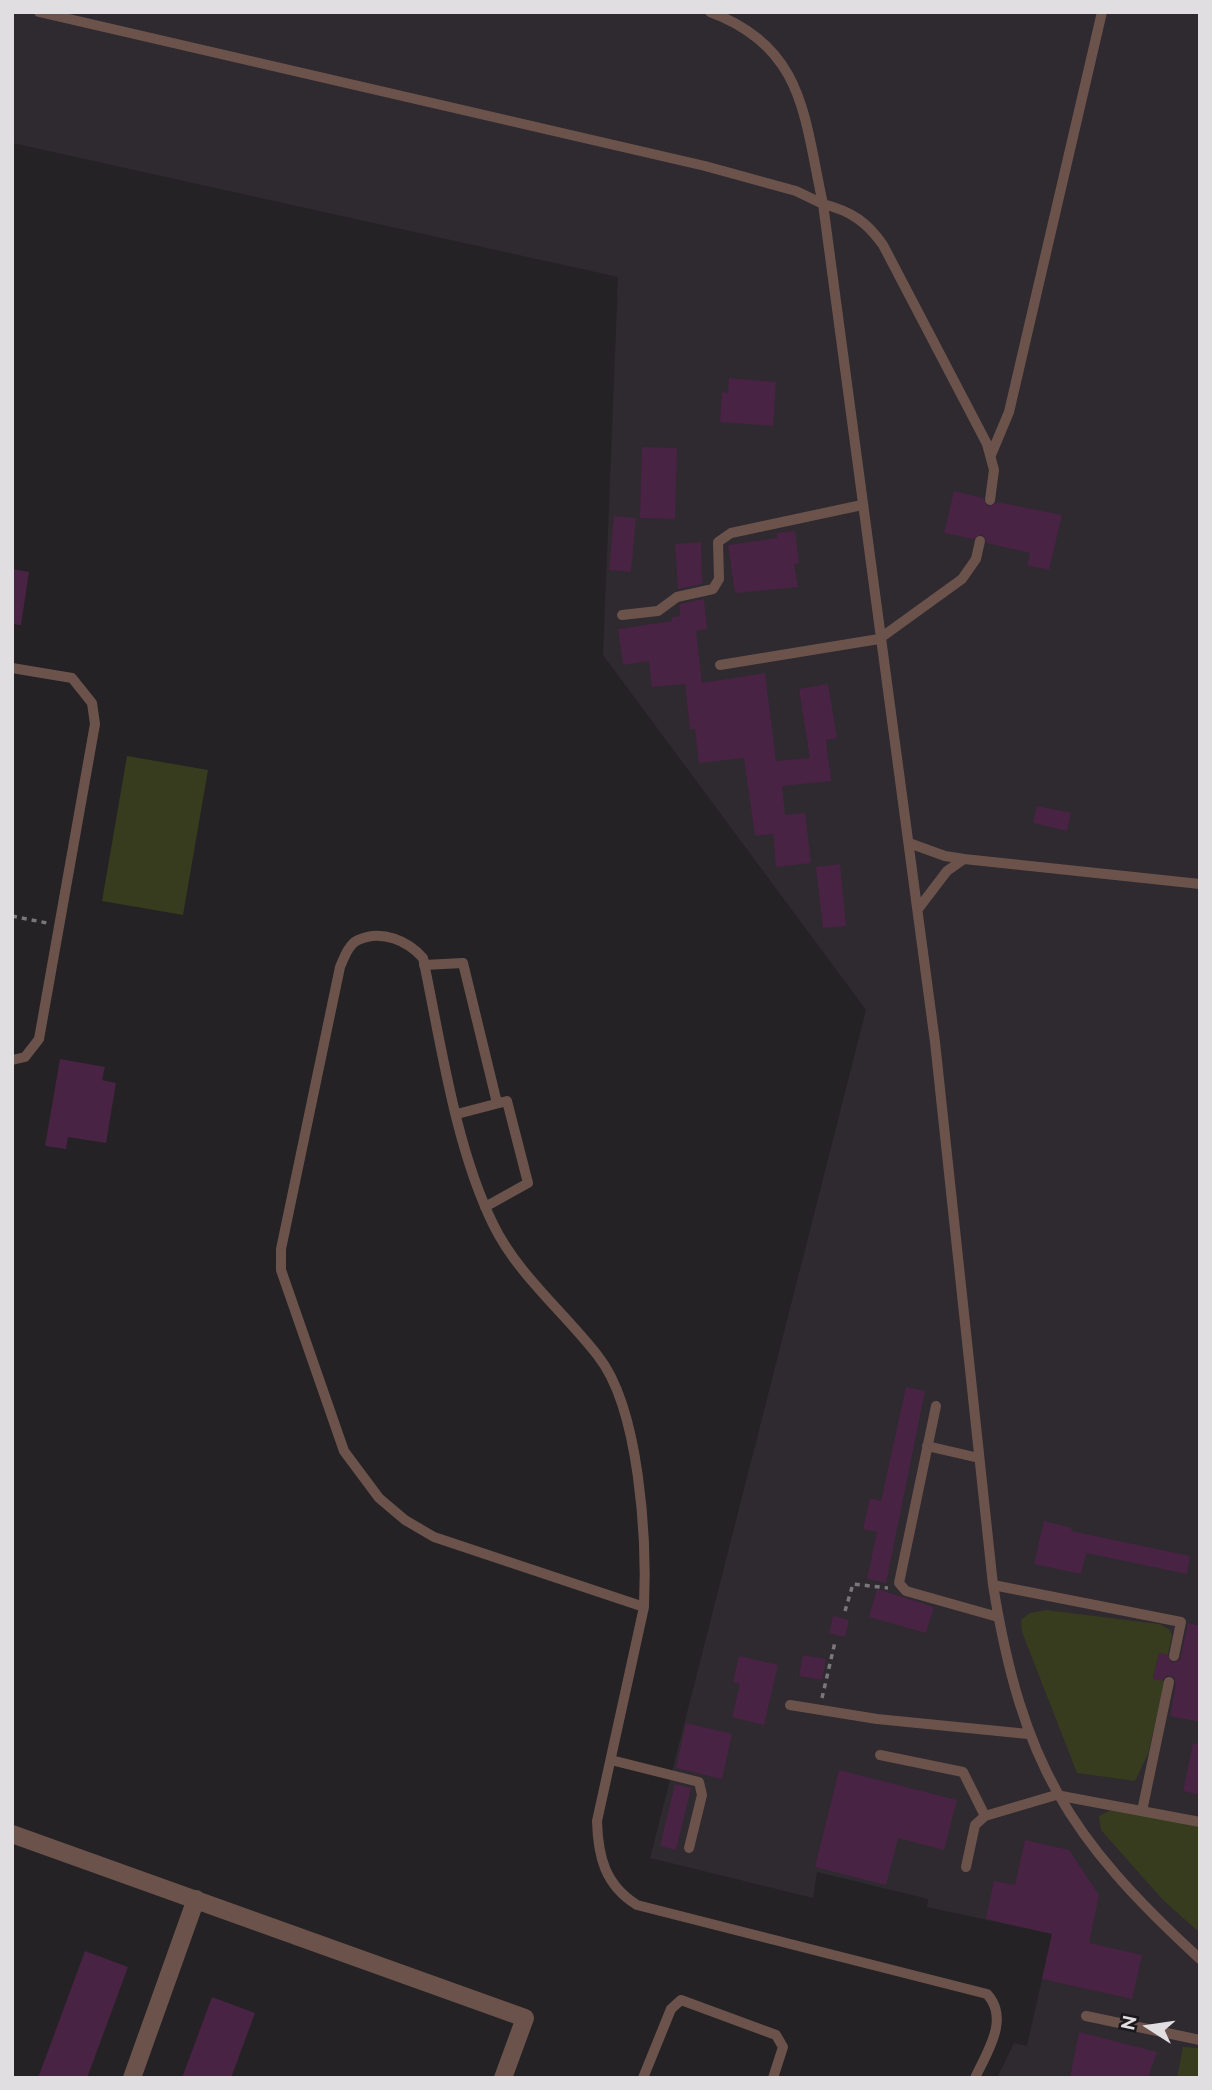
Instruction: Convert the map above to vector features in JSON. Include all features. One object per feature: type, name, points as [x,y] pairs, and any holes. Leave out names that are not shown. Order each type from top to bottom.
[{"type":"street","points":[[12,1834],[525,2018],[503,2078]]},
{"type":"street","points":[[132,2078],[196,1899]]},
{"type":"lane","points":[[39,12],[705,166],[796,191],[824,205],[843,209],[861,220],[883,245],[991,455],[994,484],[990,500]]},
{"type":"lane","points":[[710,12],[737,22],[759,37],[779,58],[794,83],[824,205],[879,639],[918,909],[993,1585],[1007,1667],[1028,1734],[1056,1795],[1108,1869],[1200,1959]]},
{"type":"lane","points":[[991,455],[1009,412],[1102,12]]},
{"type":"lane","points":[[622,615],[658,611],[677,597],[713,589],[719,579],[718,542],[731,533],[862,505]]},
{"type":"lane","points":[[720,664],[879,639],[962,579],[976,559],[980,541]]},
{"type":"lane","points":[[12,668],[72,678],[92,703],[95,724],[39,1039],[25,1057],[12,1060]]},
{"type":"lane","points":[[909,843],[944,856],[964,859],[1200,884]]},
{"type":"lane","points":[[918,909],[947,871],[964,859]]},
{"type":"lane","points":[[644,1607],[435,1536],[405,1520],[379,1498],[344,1451],[281,1270],[284,1223],[340,967],[348,949],[359,940],[396,937],[411,944],[423,958],[466,1156],[485,1207],[514,1258],[600,1358],[626,1409],[632,1437],[644,1544],[644,1607],[597,1821],[598,1845],[603,1867],[621,1895],[636,1905],[986,1994],[998,2011],[997,2022],[975,2078]]},
{"type":"lane","points":[[424,965],[463,963],[497,1103]]},
{"type":"lane","points":[[457,1114],[507,1101],[528,1183],[485,1207]]},
{"type":"lane","points":[[936,1406],[899,1579],[902,1588],[998,1617]]},
{"type":"lane","points":[[927,1446],[979,1458]]},
{"type":"lane","points":[[993,1585],[1181,1622],[1174,1656]]},
{"type":"lane","points":[[1142,1811],[1169,1682]]},
{"type":"lane","points":[[790,1705],[819,1711],[1028,1734]]},
{"type":"lane","points":[[880,1755],[963,1772],[985,1816]]},
{"type":"lane","points":[[611,1760],[702,1785],[689,1848]]},
{"type":"lane","points":[[966,1867],[975,1825],[985,1816],[1056,1795],[1200,1822]]},
{"type":"lane","points":[[643,2078],[671,2009],[681,2000],[776,2035],[783,2047],[773,2078]]},
{"type":"lane","points":[[1086,2016],[1200,2040]]},
{"type":"path","points":[[12,916],[59,925]]},
{"type":"path","points":[[845,1611],[853,1584],[902,1588]]},
{"type":"path","points":[[819,1711],[835,1642]]},
{"type":"shaded area","points":[[12,12],[1200,12],[1200,2078],[997,2078],[1014,2043],[1027,2046],[1052,1934],[927,1907],[928,1899],[817,1872],[813,1898],[650,1858],[866,1010],[603,655],[618,277],[12,143]]},
{"type":"green space","points":[[127,756],[208,770],[183,915],[102,901]]},
{"type":"green space","points":[[1046,1610],[1159,1624],[1170,1630],[1172,1636],[1168,1655],[1159,1653],[1153,1678],[1165,1681],[1148,1754],[1135,1781],[1077,1773],[1022,1632],[1021,1620],[1030,1613]]},
{"type":"green space","points":[[1111,1810],[1200,1826],[1200,1933],[1163,1900],[1101,1830],[1099,1816]]},
{"type":"green space","points":[[1183,2047],[1200,2048],[1200,2078],[1177,2078]]},
{"type":"building","points":[[729,378],[776,382],[773,426],[720,422],[722,392],[728,393]]},
{"type":"building","points":[[642,447],[677,448],[675,519],[640,518]]},
{"type":"building","points":[[954,491],[983,498],[988,507],[997,502],[1062,515],[1049,570],[1027,565],[1030,553],[987,543],[982,534],[973,539],[944,533]]},
{"type":"building","points":[[614,516],[636,518],[631,572],[609,570]]},
{"type":"building","points":[[795,531],[799,563],[794,564],[798,587],[735,593],[728,545],[777,538],[777,533]]},
{"type":"building","points":[[701,542],[702,584],[678,589],[675,544]]},
{"type":"building","points":[[12,569],[29,572],[21,625],[12,624]]},
{"type":"building","points":[[704,599],[707,629],[696,631],[702,683],[765,673],[776,761],[810,758],[799,689],[828,684],[837,738],[826,740],[831,781],[782,786],[785,815],[805,813],[811,863],[776,867],[773,834],[755,836],[744,758],[699,763],[695,729],[690,729],[685,684],[652,687],[649,661],[623,665],[618,629],[672,621],[672,617],[680,616],[680,604]]},
{"type":"building","points":[[1037,806],[1071,813],[1067,831],[1033,823]]},
{"type":"building","points":[[840,864],[846,926],[823,928],[816,867]]},
{"type":"building","points":[[60,1059],[105,1067],[102,1080],[116,1083],[106,1143],[68,1137],[66,1149],[45,1146]]},
{"type":"building","points":[[906,1387],[925,1391],[886,1583],[867,1579],[877,1532],[863,1529],[870,1498],[881,1501]]},
{"type":"building","points":[[1044,1521],[1072,1528],[1071,1531],[1190,1556],[1187,1574],[1086,1553],[1081,1574],[1034,1564]]},
{"type":"building","points":[[877,1589],[934,1607],[926,1633],[869,1617]]},
{"type":"building","points":[[833,1616],[849,1620],[845,1637],[829,1633]]},
{"type":"building","points":[[1188,1623],[1200,1626],[1200,1722],[1170,1716],[1176,1684],[1174,1677],[1167,1675],[1162,1681],[1153,1679],[1159,1653],[1167,1654],[1172,1663],[1180,1660]]},
{"type":"building","points":[[803,1655],[826,1659],[822,1680],[799,1676]]},
{"type":"building","points":[[739,1656],[778,1665],[764,1725],[732,1717],[740,1684],[733,1682]]},
{"type":"building","points":[[686,1723],[732,1734],[722,1779],[676,1768]]},
{"type":"building","points":[[1193,1743],[1200,1744],[1200,1795],[1183,1791]]},
{"type":"building","points":[[839,1770],[957,1800],[944,1850],[898,1838],[886,1885],[815,1867]]},
{"type":"building","points":[[675,1784],[691,1788],[676,1850],[660,1846]]},
{"type":"building","points":[[1025,1840],[1069,1850],[1099,1895],[1089,1943],[1142,1955],[1132,1999],[1042,1979],[1052,1934],[986,1919],[994,1881],[1015,1885]]},
{"type":"building","points":[[85,1951],[128,1967],[87,2078],[38,2078]]},
{"type":"building","points":[[212,1997],[255,2013],[231,2078],[182,2078]]},
{"type":"building","points":[[1079,2032],[1157,2052],[1148,2078],[1070,2078]]}]
